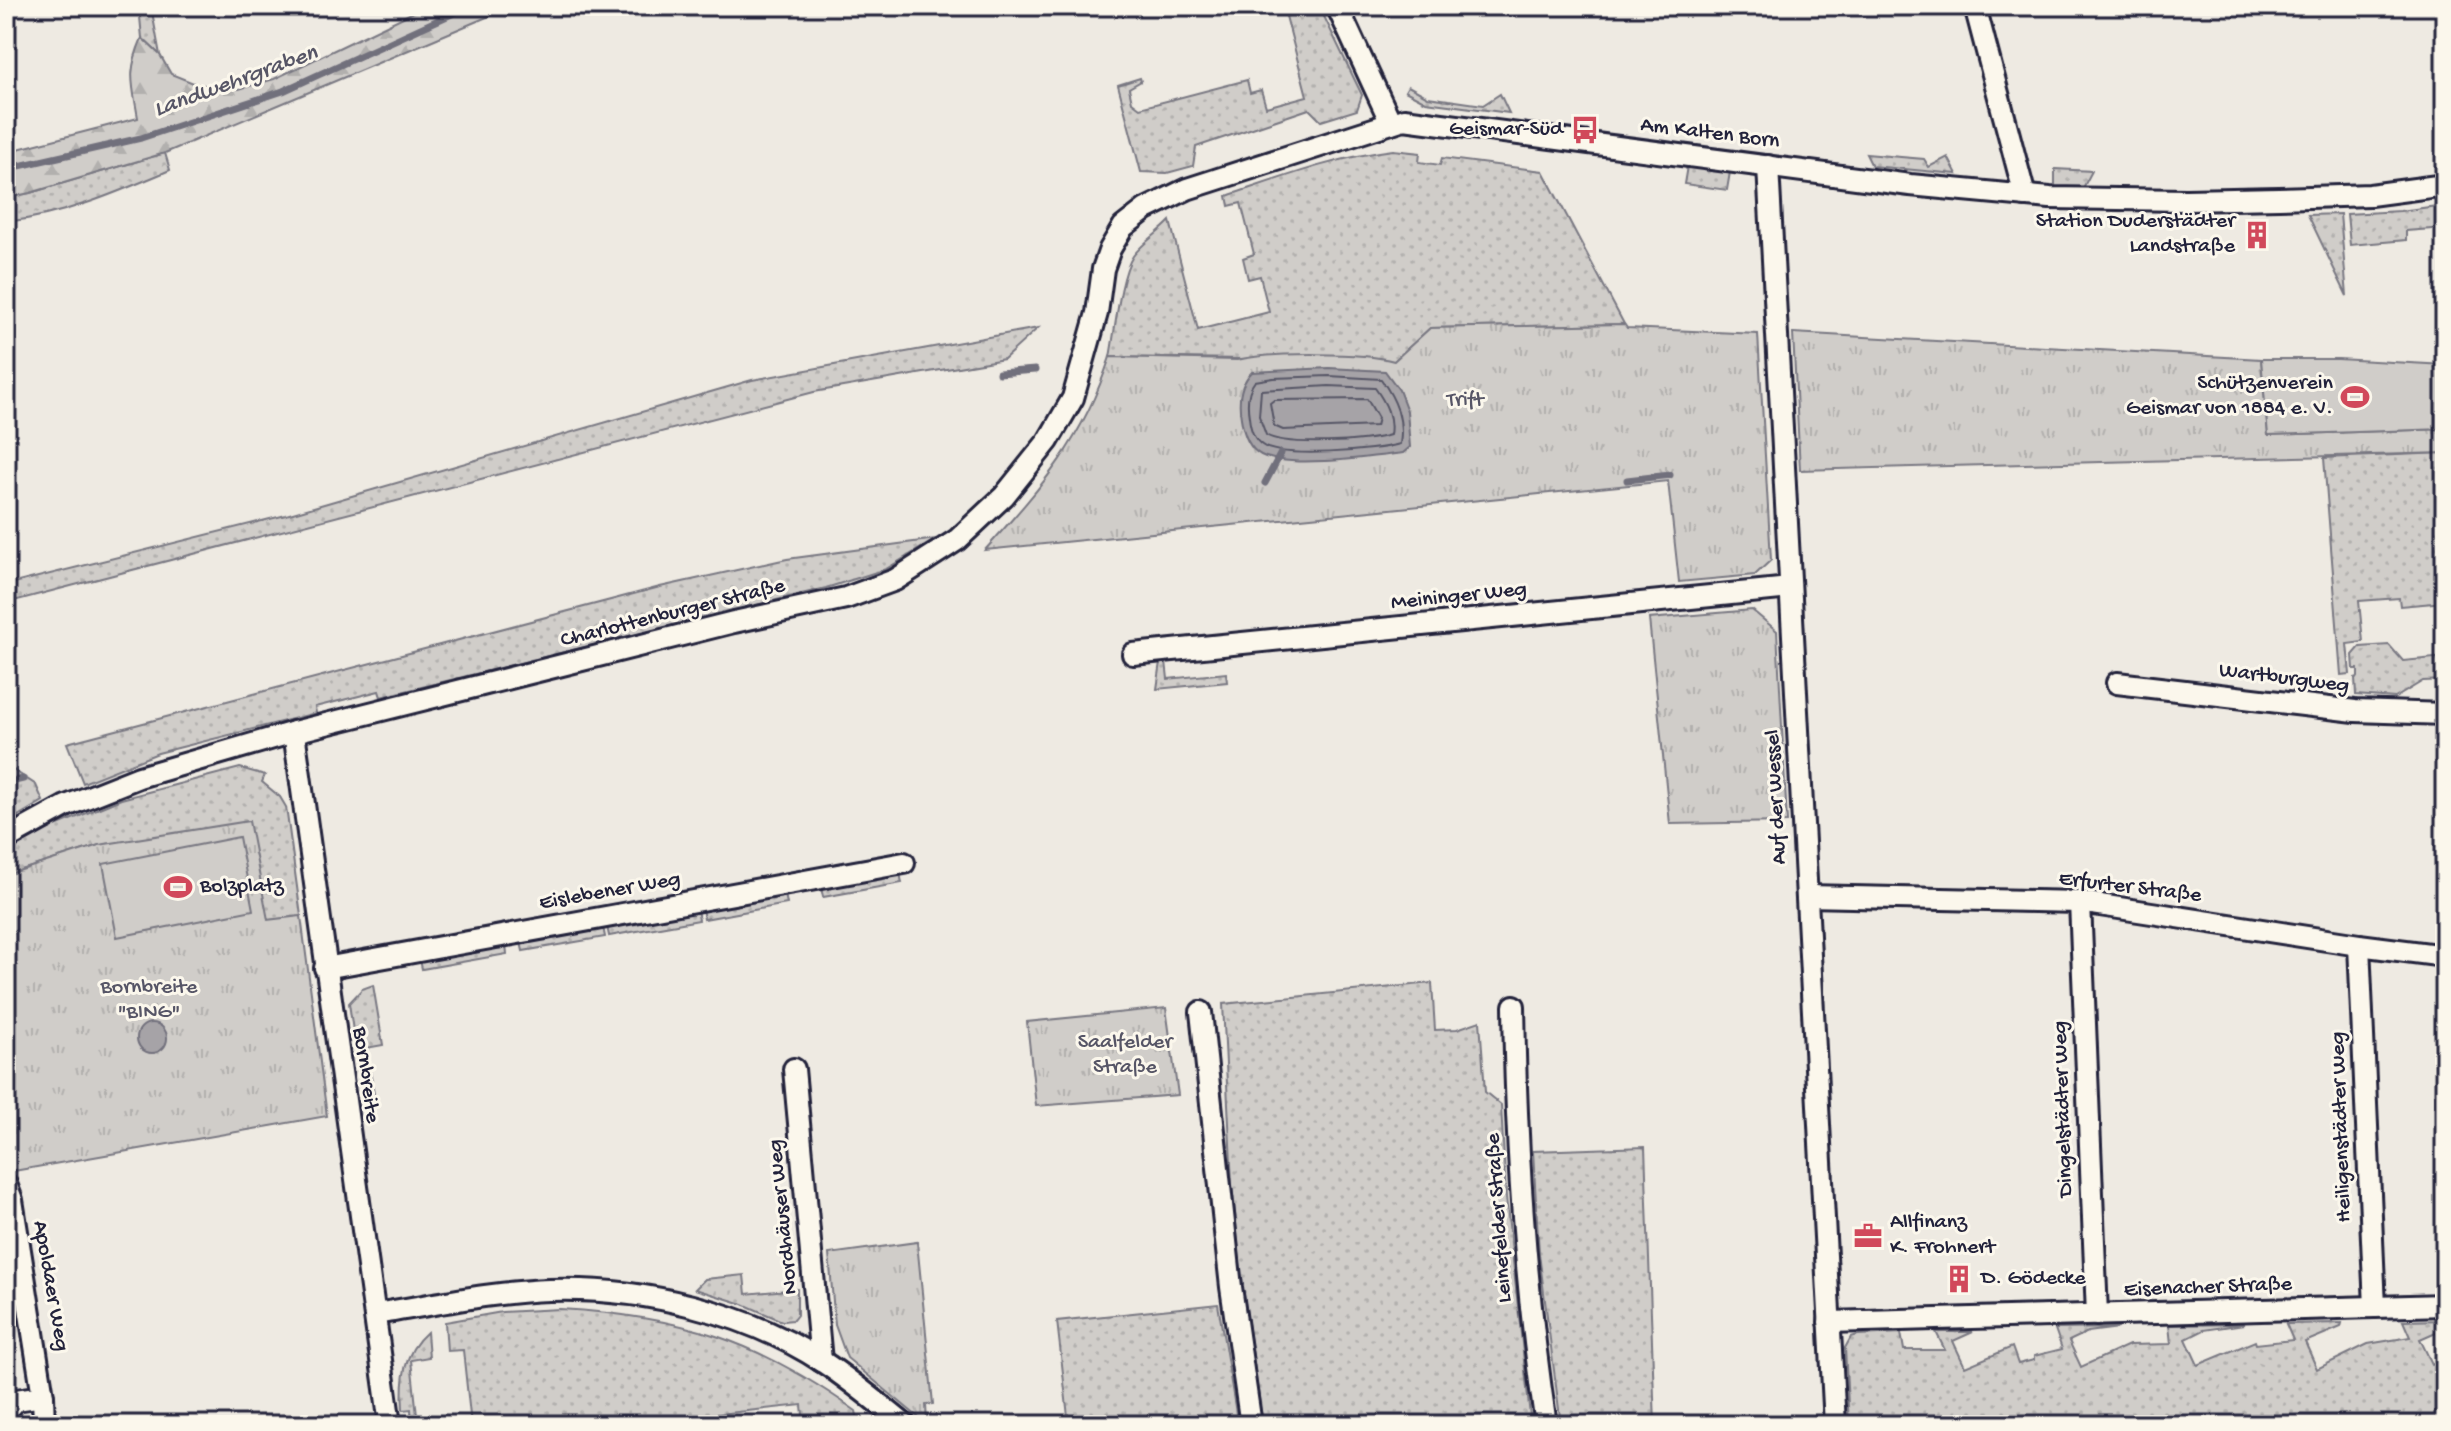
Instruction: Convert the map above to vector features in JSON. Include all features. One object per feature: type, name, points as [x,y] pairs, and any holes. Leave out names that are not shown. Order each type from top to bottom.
[{"type":"street","points":[[1337,6],[1391,123]]},
{"type":"street","points":[[1975,6],[2025,196]]},
{"type":"street","name":"Am Kalten Born","points":[[1157,203],[1187,189],[1404,119],[1923,186],[2025,196],[2228,199],[2370,195],[2445,185]]},
{"type":"street","name":"Auf der Wessel","points":[[1768,166],[1835,1425]]},
{"type":"street","name":"Charlottenburger Straße","points":[[6,839],[66,806],[139,777],[294,732],[720,626],[846,598],[895,580],[957,540],[1004,496],[1048,441],[1073,398],[1088,353],[1103,269],[1110,249],[1123,227],[1157,203]]},
{"type":"street","name":"Meininger Weg","points":[[1133,654],[1790,588]]},
{"type":"street","name":"Wartburgweg","points":[[2117,683],[2355,711],[2445,714]]},
{"type":"street","name":"Bornbreite","points":[[294,732],[390,1425]]},
{"type":"street","name":"Eislebener Weg","points":[[325,968],[904,863]]},
{"type":"street","name":"Erfurter Straße","points":[[1807,896],[2080,902],[2445,956]]},
{"type":"street","name":"Dingelstädter Weg","points":[[2080,902],[2097,1315]]},
{"type":"street","name":"Heiligenstädter Weg","points":[[2359,945],[2375,1307]]},
{"type":"street","name":"Leinefelder Straße","points":[[1514,1006],[1515,1100],[1525,1250],[1546,1425]]},
{"type":"street","points":[[1201,1012],[1233,1301],[1251,1425]]},
{"type":"street","name":"Nordhäuser Weg","points":[[794,1069],[821,1361]]},
{"type":"street","name":"Apoldaer Weg","points":[[6,1184],[12,1200],[43,1396],[44,1425]]},
{"type":"street","points":[[375,1314],[508,1292],[551,1289],[663,1300],[745,1323],[821,1361],[905,1425]]},
{"type":"street","name":"Eisenacher Straße","points":[[1829,1322],[2445,1305]]},
{"type":"street","points":[[6,1412],[16,1400],[43,1396]]},
{"type":"green space","points":[[139,6],[151,6],[160,55],[142,38]]},
{"type":"green space","points":[[426,6],[513,6],[165,153],[6,198],[6,152],[138,118],[132,78],[134,60],[142,38],[160,55],[171,74],[196,84],[239,89],[274,79]]},
{"type":"green space","points":[[1320,8],[1362,95],[1357,110],[1321,121],[1309,109],[1196,147],[1193,166],[1167,173],[1141,172],[1118,85],[1140,78],[1141,81],[1129,88],[1132,102],[1140,108],[1247,80],[1250,93],[1261,90],[1266,107],[1307,96],[1286,16]]},
{"type":"green space","points":[[1408,86],[1428,97],[1483,105],[1500,94],[1509,113],[1426,102],[1405,91]]},
{"type":"green space","points":[[1393,150],[1420,153],[1419,162],[1440,165],[1442,158],[1543,171],[1624,324],[1430,328],[1394,361],[1110,357],[1128,265],[1137,251],[1170,221],[1198,330],[1269,312],[1260,276],[1248,279],[1243,258],[1254,254],[1241,203],[1229,206],[1227,196],[1330,163]]},
{"type":"green space","points":[[165,153],[170,170],[69,209],[6,222],[6,198]]},
{"type":"green space","points":[[1866,154],[1924,159],[1929,167],[1948,157],[1957,174],[1872,166]]},
{"type":"green space","points":[[1687,166],[1730,172],[1727,190],[1684,184]]},
{"type":"green space","points":[[2055,169],[2092,171],[2083,188],[2055,187]]},
{"type":"green space","points":[[2445,205],[2445,228],[2406,231],[2406,240],[2350,245],[2347,214]]},
{"type":"green space","points":[[2340,214],[2347,296],[2308,215]]},
{"type":"green space","name":"Trift","points":[[1624,324],[1627,328],[1758,334],[1771,560],[1755,575],[1679,582],[1668,481],[985,550],[1059,461],[1087,414],[1110,357],[1237,360],[1316,354],[1394,361],[1430,328]]},
{"type":"green space","points":[[1038,328],[1004,359],[814,392],[6,603],[6,585],[286,515],[752,380]]},
{"type":"green space","points":[[1793,333],[2261,359],[2268,435],[2445,429],[2445,453],[1800,470]]},
{"type":"green space","name":"Schützenverein Geismar von 1884 e. V.","points":[[2261,359],[2338,359],[2445,365],[2445,429],[2268,435]]},
{"type":"green space","points":[[2445,453],[2445,602],[2400,606],[2399,598],[2359,601],[2363,642],[2347,644],[2350,674],[2341,675],[2324,458]]},
{"type":"green space","points":[[936,539],[886,569],[826,588],[381,697],[379,691],[315,707],[316,713],[158,753],[83,783],[67,743],[660,587],[787,559]]},
{"type":"green space","points":[[1752,610],[1777,631],[1787,822],[1670,824],[1649,619]]},
{"type":"green space","points":[[2389,645],[2403,661],[2445,657],[2445,680],[2423,681],[2395,698],[2356,695],[2358,669],[2354,669],[2353,655],[2360,647]]},
{"type":"green space","points":[[1166,661],[1168,679],[1226,673],[1227,682],[1157,689],[1161,662]]},
{"type":"green space","points":[[6,765],[36,785],[43,801],[6,823]]},
{"type":"green space","points":[[240,768],[265,775],[262,782],[280,797],[286,807],[301,916],[268,920],[99,845],[6,875],[6,853],[36,834],[121,799]]},
{"type":"green space","name":"Bornbreite \"BING\"","points":[[249,821],[268,920],[301,916],[327,1116],[14,1171],[6,1168],[6,875],[99,845]]},
{"type":"green space","name":"Bolzplatz","points":[[239,837],[253,910],[117,937],[103,864]]},
{"type":"green space","points":[[900,873],[902,883],[823,897],[821,887]]},
{"type":"green space","points":[[785,894],[787,904],[704,919],[702,909]]},
{"type":"green space","points":[[697,910],[699,920],[609,936],[607,926]]},
{"type":"green space","points":[[603,927],[605,937],[523,951],[521,942]]},
{"type":"green space","points":[[506,944],[507,954],[422,969],[420,960]]},
{"type":"green space","points":[[1432,983],[1435,1030],[1457,1029],[1480,1021],[1485,1092],[1501,1105],[1506,1197],[1531,1425],[1263,1425],[1242,1282],[1232,1184],[1223,1004]]},
{"type":"green space","points":[[373,985],[383,1045],[366,1048],[376,1106],[364,1108],[349,1003],[362,989]]},
{"type":"green space","name":"Saalfelder Straße","points":[[1166,1008],[1178,1095],[1036,1106],[1027,1022]]},
{"type":"green space","points":[[1645,1147],[1655,1425],[1561,1425],[1539,1254],[1533,1151]]},
{"type":"green space","points":[[917,1242],[933,1404],[926,1405],[927,1422],[847,1358],[835,1325],[829,1254]]},
{"type":"green space","points":[[744,1275],[746,1294],[797,1289],[797,1315],[793,1320],[782,1321],[743,1304],[695,1289],[705,1279]]},
{"type":"green space","points":[[1218,1304],[1238,1425],[1069,1425],[1057,1321]]},
{"type":"green space","points":[[560,1309],[643,1318],[716,1336],[751,1349],[785,1366],[856,1411],[859,1425],[804,1425],[802,1405],[710,1415],[711,1425],[471,1425],[463,1350],[447,1351],[445,1322],[502,1312]]},
{"type":"green space","points":[[2445,1320],[2445,1328],[2420,1339],[2432,1364],[2445,1358],[2445,1425],[1849,1425],[1845,1348],[1851,1337],[1858,1335],[1901,1333],[1904,1350],[1945,1350],[1936,1332],[1973,1332],[1953,1341],[1965,1367],[2012,1347],[2018,1364],[2034,1360],[2034,1356],[2062,1349],[2055,1329],[2119,1328],[2088,1332],[2069,1341],[2081,1367],[2129,1345],[2171,1344],[2169,1325],[2244,1324],[2204,1330],[2186,1339],[2198,1365],[2255,1341],[2256,1344],[2293,1340],[2286,1324],[2342,1323],[2341,1327],[2305,1342],[2317,1369],[2368,1344],[2410,1337],[2403,1321]]},
{"type":"green space","points":[[427,1332],[429,1357],[411,1360],[418,1425],[406,1425],[412,1424],[411,1409],[403,1410],[405,1368],[413,1349]]},
{"type":"water","points":[[1329,368],[1385,371],[1399,390],[1407,411],[1410,447],[1403,453],[1310,462],[1274,459],[1256,452],[1245,434],[1240,412],[1240,394],[1252,372]]},
{"type":"water","points":[[152,1023],[162,1028],[167,1038],[162,1048],[152,1053],[142,1048],[137,1038],[142,1028]]},
{"type":"waterway","name":"Landwehrgraben","points":[[6,169],[141,138],[283,91],[469,6]]},
{"type":"waterway","points":[[999,373],[1035,370]]},
{"type":"waterway","points":[[1265,483],[1281,453]]},
{"type":"waterway","points":[[1627,480],[1670,475]]},
{"type":"waterway","points":[[6,783],[23,779]]},
{"type":"place","name":"Geismar-Süd","points":[[1585,130]]},
{"type":"place","name":"Station Duderstädter Landstraße","points":[[2257,235]]},
{"type":"place","name":"Schützenverein Geismar von 1884 e. V.","points":[[2355,397]]},
{"type":"place","name":"Bolzplatz","points":[[178,887]]},
{"type":"place","name":"Allfinanz K. Frohnert","points":[[1868,1236]]},
{"type":"place","name":"D. Gödecke","points":[[1959,1279]]}]
